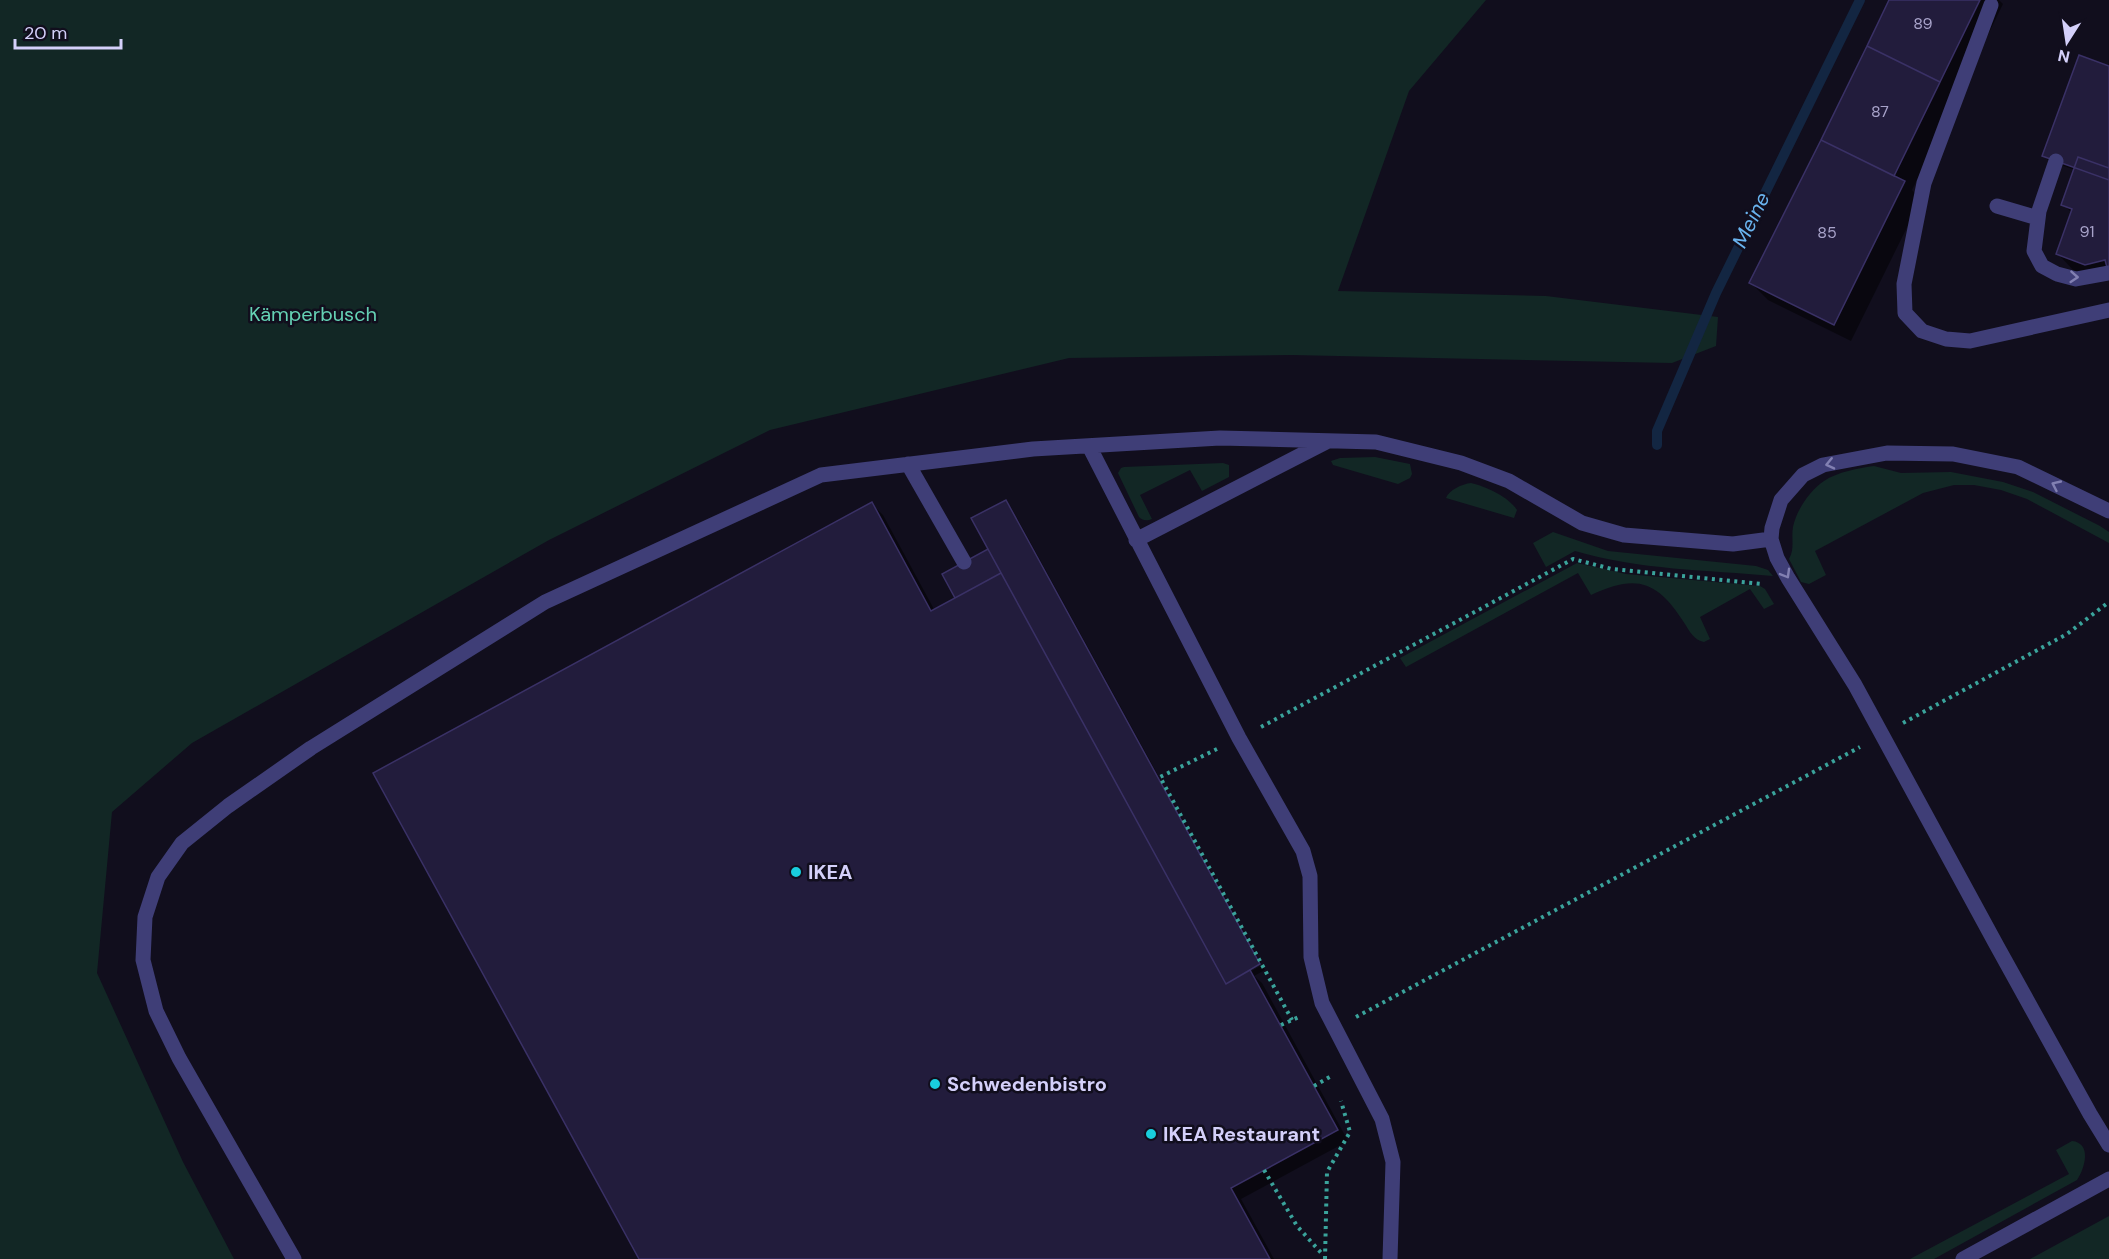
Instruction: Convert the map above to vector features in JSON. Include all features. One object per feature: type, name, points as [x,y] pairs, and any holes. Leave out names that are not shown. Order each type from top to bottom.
[{"type":"lane","points":[[1991,5],[1924,183],[1904,284],[1905,314],[1922,332],[1946,339],[1970,340],[2109,310]]},
{"type":"lane","points":[[2056,161],[2038,218],[2034,251],[2042,266],[2057,274],[2076,279],[2108,273]]},
{"type":"lane","points":[[1997,206],[2038,218]]},
{"type":"lane","points":[[294,1259],[179,1058],[156,1011],[143,960],[145,917],[158,878],[182,843],[228,806],[311,748],[545,602],[821,475],[1033,449],[1220,438],[1376,442],[1461,463],[1509,481],[1582,523],[1624,535],[1733,544],[1771,539]]},
{"type":"lane","points":[[1136,540],[1330,440]]},
{"type":"lane","points":[[1089,446],[1239,738],[1303,851],[1310,876],[1311,957],[1322,1003],[1382,1119],[1393,1162],[1390,1259]]},
{"type":"lane","points":[[2109,511],[2018,467],[1953,454],[1887,453],[1823,465],[1803,475],[1781,500],[1771,539],[1777,558],[1788,578],[1855,685],[2109,1145]]},
{"type":"lane","points":[[908,464],[964,562]]},
{"type":"lane","points":[[1963,1259],[2109,1179]]},
{"type":"path","points":[[1292,1020],[1160,777],[1239,738],[1573,560],[1612,569],[1772,585],[1788,578]]},
{"type":"path","points":[[1336,1028],[2067,634],[2109,602]]},
{"type":"path","points":[[1281,1025],[1299,1017]]},
{"type":"path","points":[[1314,1086],[1334,1075]]},
{"type":"path","points":[[1324,1257],[1327,1172],[1350,1132],[1340,1098]]},
{"type":"path","points":[[1264,1170],[1297,1226],[1324,1257]]},
{"type":"green space","name":"Kämperbusch","points":[[0,0],[1486,0],[1409,91],[1338,291],[1546,296],[1718,317],[1716,346],[1672,363],[1292,355],[1069,358],[770,430],[549,540],[192,743],[112,812],[97,973],[183,1162],[234,1259],[0,1259]]},
{"type":"green space","points":[[1375,457],[1410,464],[1412,474],[1410,478],[1398,484],[1333,465],[1331,461],[1340,458]]},
{"type":"green space","points":[[1223,463],[1229,465],[1229,477],[1202,491],[1190,470],[1140,495],[1152,519],[1147,520],[1139,517],[1118,473],[1124,467]]},
{"type":"green space","points":[[1874,466],[1901,473],[1951,472],[2003,482],[2033,492],[2100,526],[2109,532],[2109,543],[2027,499],[2001,490],[1974,485],[1954,485],[1923,493],[1815,551],[1826,575],[1809,584],[1801,582],[1789,559],[1792,551],[1792,531],[1804,501],[1819,485],[1835,475]]},
{"type":"green space","points":[[1471,483],[1490,489],[1513,505],[1517,510],[1514,518],[1446,498],[1456,488]]},
{"type":"green space","points":[[1553,532],[1608,551],[1756,566],[1768,570],[1773,576],[1648,566],[1575,551],[1546,567],[1533,543]]},
{"type":"green space","points":[[1577,563],[1626,574],[1760,586],[1765,589],[1774,604],[1764,609],[1750,589],[1700,617],[1710,639],[1704,642],[1693,635],[1675,610],[1656,590],[1634,583],[1621,584],[1591,595],[1578,573],[1406,667],[1400,658]]},
{"type":"green space","points":[[2072,1141],[2082,1146],[2085,1157],[2077,1180],[1934,1259],[1910,1259],[2069,1174],[2056,1150]]},
{"type":"green space","points":[[2109,1216],[2109,1259],[2030,1259]]},
{"type":"building","points":[[1889,0],[1980,0],[1940,82],[1867,46]]},
{"type":"building","points":[[1867,46],[1940,82],[1894,176],[1821,140]]},
{"type":"building","points":[[2079,55],[2109,66],[2109,180],[2042,156]]},
{"type":"building","points":[[1821,140],[1905,181],[1834,325],[1749,283]]},
{"type":"building","points":[[2078,157],[2109,168],[2109,275],[2105,260],[2085,265],[2056,254],[2072,209],[2061,205]]},
{"type":"building","points":[[1006,500],[1260,964],[1226,984],[971,518]]},
{"type":"building","name":"IKEA","points":[[872,502],[931,611],[1001,573],[1226,984],[1250,970],[1338,1130],[1231,1188],[1270,1259],[639,1259],[373,773]]},
{"type":"building","points":[[988,549],[1001,573],[955,598],[942,574]]},
{"type":"waterway","name":"Meine","points":[[1657,445],[1657,431],[1716,293],[1860,0]]},
{"type":"place","name":"IKEA","points":[[796,872]]},
{"type":"place","name":"Schwedenbistro","points":[[935,1084]]},
{"type":"place","name":"IKEA Restaurant","points":[[1151,1134]]}]
